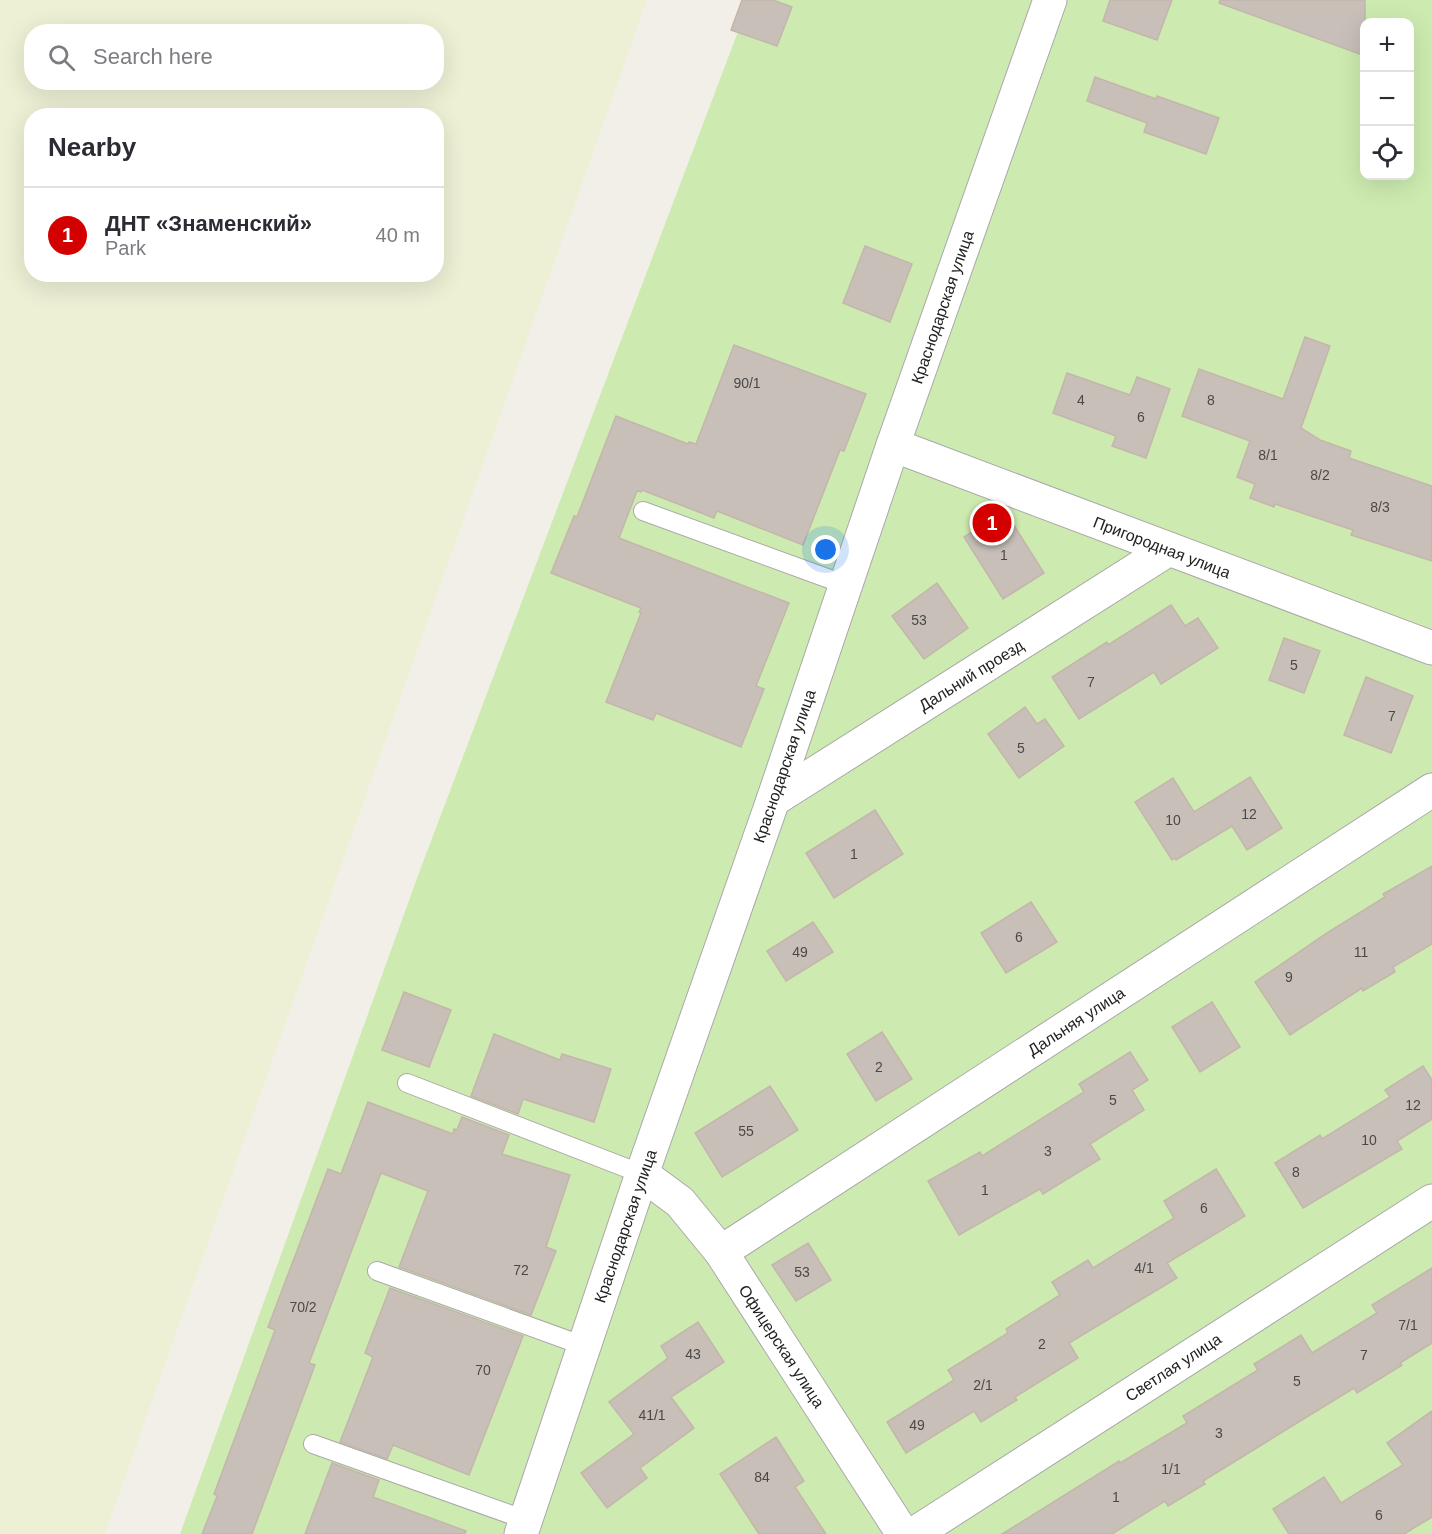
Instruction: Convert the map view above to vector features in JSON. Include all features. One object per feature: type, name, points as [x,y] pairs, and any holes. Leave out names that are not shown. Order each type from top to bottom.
[{"type":"street","name":"Краснодарская улица","points":[[523,1527],[893,445],[1050,0]]},
{"type":"street","name":"Пригородная улица","points":[[893,445],[1432,648]]},
{"type":"street","name":"Дальний проезд","points":[[772,800],[1169,549]]},
{"type":"street","name":"Дальняя улица","points":[[721,1252],[1432,789]]},
{"type":"street","name":"Офицерская улица","points":[[642,1174],[680,1202],[721,1252],[903,1534]]},
{"type":"street","name":"Светлая улица","points":[[914,1534],[1432,1201]]},
{"type":"lane","points":[[643,511],[846,585]]},
{"type":"lane","points":[[407,1083],[642,1174]]},
{"type":"lane","points":[[377,1271],[584,1346]]},
{"type":"lane","points":[[313,1444],[523,1527]]},
{"type":"green space","points":[[0,0],[647,0],[105,1534],[0,1534]]},
{"type":"green space","points":[[750,0],[1432,0],[1432,1534],[180,1534],[420,870]]},
{"type":"building","points":[[742,0],[773,0],[792,7],[777,46],[731,30]]},
{"type":"building","points":[[1110,0],[1172,0],[1157,40],[1103,21]]},
{"type":"building","points":[[1220,0],[1365,0],[1365,18],[1360,18],[1360,54],[1219,3]]},
{"type":"building","points":[[1095,77],[1219,118],[1206,154],[1144,132],[1147,123],[1087,101]]},
{"type":"building","points":[[865,246],[912,264],[890,322],[843,303]]},
{"type":"building","points":[[1305,337],[1330,346],[1301,428],[1320,440],[1351,451],[1349,458],[1432,486],[1432,561],[1351,535],[1353,530],[1250,498],[1255,484],[1237,477],[1250,441],[1182,416],[1199,369],[1283,399]]},
{"type":"building","points":[[734,345],[866,394],[844,451],[840,450],[803,545],[717,511],[714,518],[642,490],[637,491],[619,538],[789,603],[756,686],[764,689],[741,747],[656,713],[653,720],[606,702],[641,608],[551,573],[574,516],[577,517],[616,416],[688,444],[689,442],[696,444]]},
{"type":"building","points":[[1067,373],[1130,395],[1137,377],[1170,389],[1146,458],[1112,446],[1116,436],[1053,413]]},
{"type":"building","points":[[1005,511],[1044,573],[1003,599],[964,537]]},
{"type":"building","points":[[937,583],[968,628],[924,659],[892,616]]},
{"type":"building","points":[[1171,605],[1185,626],[1198,618],[1218,648],[1161,684],[1154,672],[1079,719],[1052,677]]},
{"type":"building","points":[[1284,638],[1320,651],[1304,693],[1269,680]]},
{"type":"building","points":[[1366,677],[1413,696],[1391,753],[1344,735]]},
{"type":"building","points":[[1025,707],[1037,724],[1045,719],[1064,746],[1019,778],[988,734]]},
{"type":"building","points":[[1250,777],[1282,828],[1247,850],[1232,826],[1176,860],[1175,858],[1172,860],[1135,802],[1173,778],[1194,812]]},
{"type":"building","points":[[875,810],[903,854],[834,898],[806,853]]},
{"type":"building","points":[[1432,866],[1432,944],[1393,967],[1395,972],[1363,991],[1362,988],[1290,1035],[1255,982],[1385,897],[1383,894]]},
{"type":"building","points":[[1031,902],[1057,942],[1006,973],[981,933]]},
{"type":"building","points":[[813,922],[833,952],[786,981],[767,951]]},
{"type":"building","points":[[404,992],[451,1010],[429,1067],[382,1050]]},
{"type":"building","points":[[1212,1002],[1240,1047],[1200,1072],[1172,1027]]},
{"type":"building","points":[[882,1032],[912,1079],[876,1101],[847,1054]]},
{"type":"building","points":[[494,1034],[560,1060],[562,1054],[611,1069],[594,1122],[523,1099],[518,1114],[471,1096]]},
{"type":"building","points":[[1130,1052],[1148,1080],[1132,1090],[1144,1110],[1090,1144],[1100,1159],[1043,1194],[1040,1189],[959,1235],[928,1181],[980,1152],[982,1156],[1084,1092],[1079,1084]]},
{"type":"building","points":[[1423,1066],[1432,1080],[1432,1119],[1397,1141],[1402,1149],[1303,1208],[1275,1163],[1320,1135],[1322,1139],[1390,1097],[1385,1090]]},
{"type":"building","points":[[770,1086],[798,1130],[722,1177],[695,1133]]},
{"type":"building","points":[[368,1102],[453,1134],[462,1117],[509,1135],[502,1154],[570,1175],[546,1247],[556,1251],[531,1315],[399,1267],[428,1191],[381,1173],[309,1363],[315,1365],[252,1534],[202,1534],[217,1496],[214,1494],[275,1330],[268,1327],[328,1169],[341,1174]]},
{"type":"building","points":[[1216,1169],[1245,1216],[1167,1263],[1177,1278],[1069,1343],[1078,1358],[1015,1397],[1017,1400],[981,1422],[974,1411],[906,1453],[887,1422],[954,1380],[948,1370],[1008,1333],[1006,1329],[1060,1295],[1052,1282],[1088,1260],[1093,1268],[1174,1218],[1164,1201]]},
{"type":"building","points":[[808,1243],[831,1280],[796,1301],[772,1265]]},
{"type":"building","points":[[1432,1268],[1432,1343],[1357,1393],[1354,1388],[1203,1481],[1205,1484],[1168,1506],[1165,1501],[1112,1534],[1002,1534],[1119,1461],[1120,1463],[1187,1423],[1183,1416],[1258,1370],[1254,1364],[1301,1335],[1312,1353],[1377,1313],[1372,1305]]},
{"type":"building","points":[[390,1288],[523,1336],[469,1475],[393,1445],[387,1459],[340,1442],[373,1357],[365,1353]]},
{"type":"building","points":[[698,1322],[724,1362],[671,1397],[694,1428],[640,1468],[647,1478],[607,1508],[581,1473],[634,1434],[609,1402],[668,1358],[661,1346]]},
{"type":"building","points":[[1432,1411],[1432,1517],[1404,1534],[1289,1534],[1273,1509],[1324,1477],[1341,1503],[1403,1465],[1387,1443]]},
{"type":"building","points":[[776,1437],[804,1481],[795,1487],[826,1534],[759,1534],[720,1474]]},
{"type":"building","points":[[332,1463],[379,1480],[373,1497],[466,1531],[465,1534],[305,1534]]},
{"type":"place","name":"ДНТ «Знаменский»","points":[[992,523]]}]
